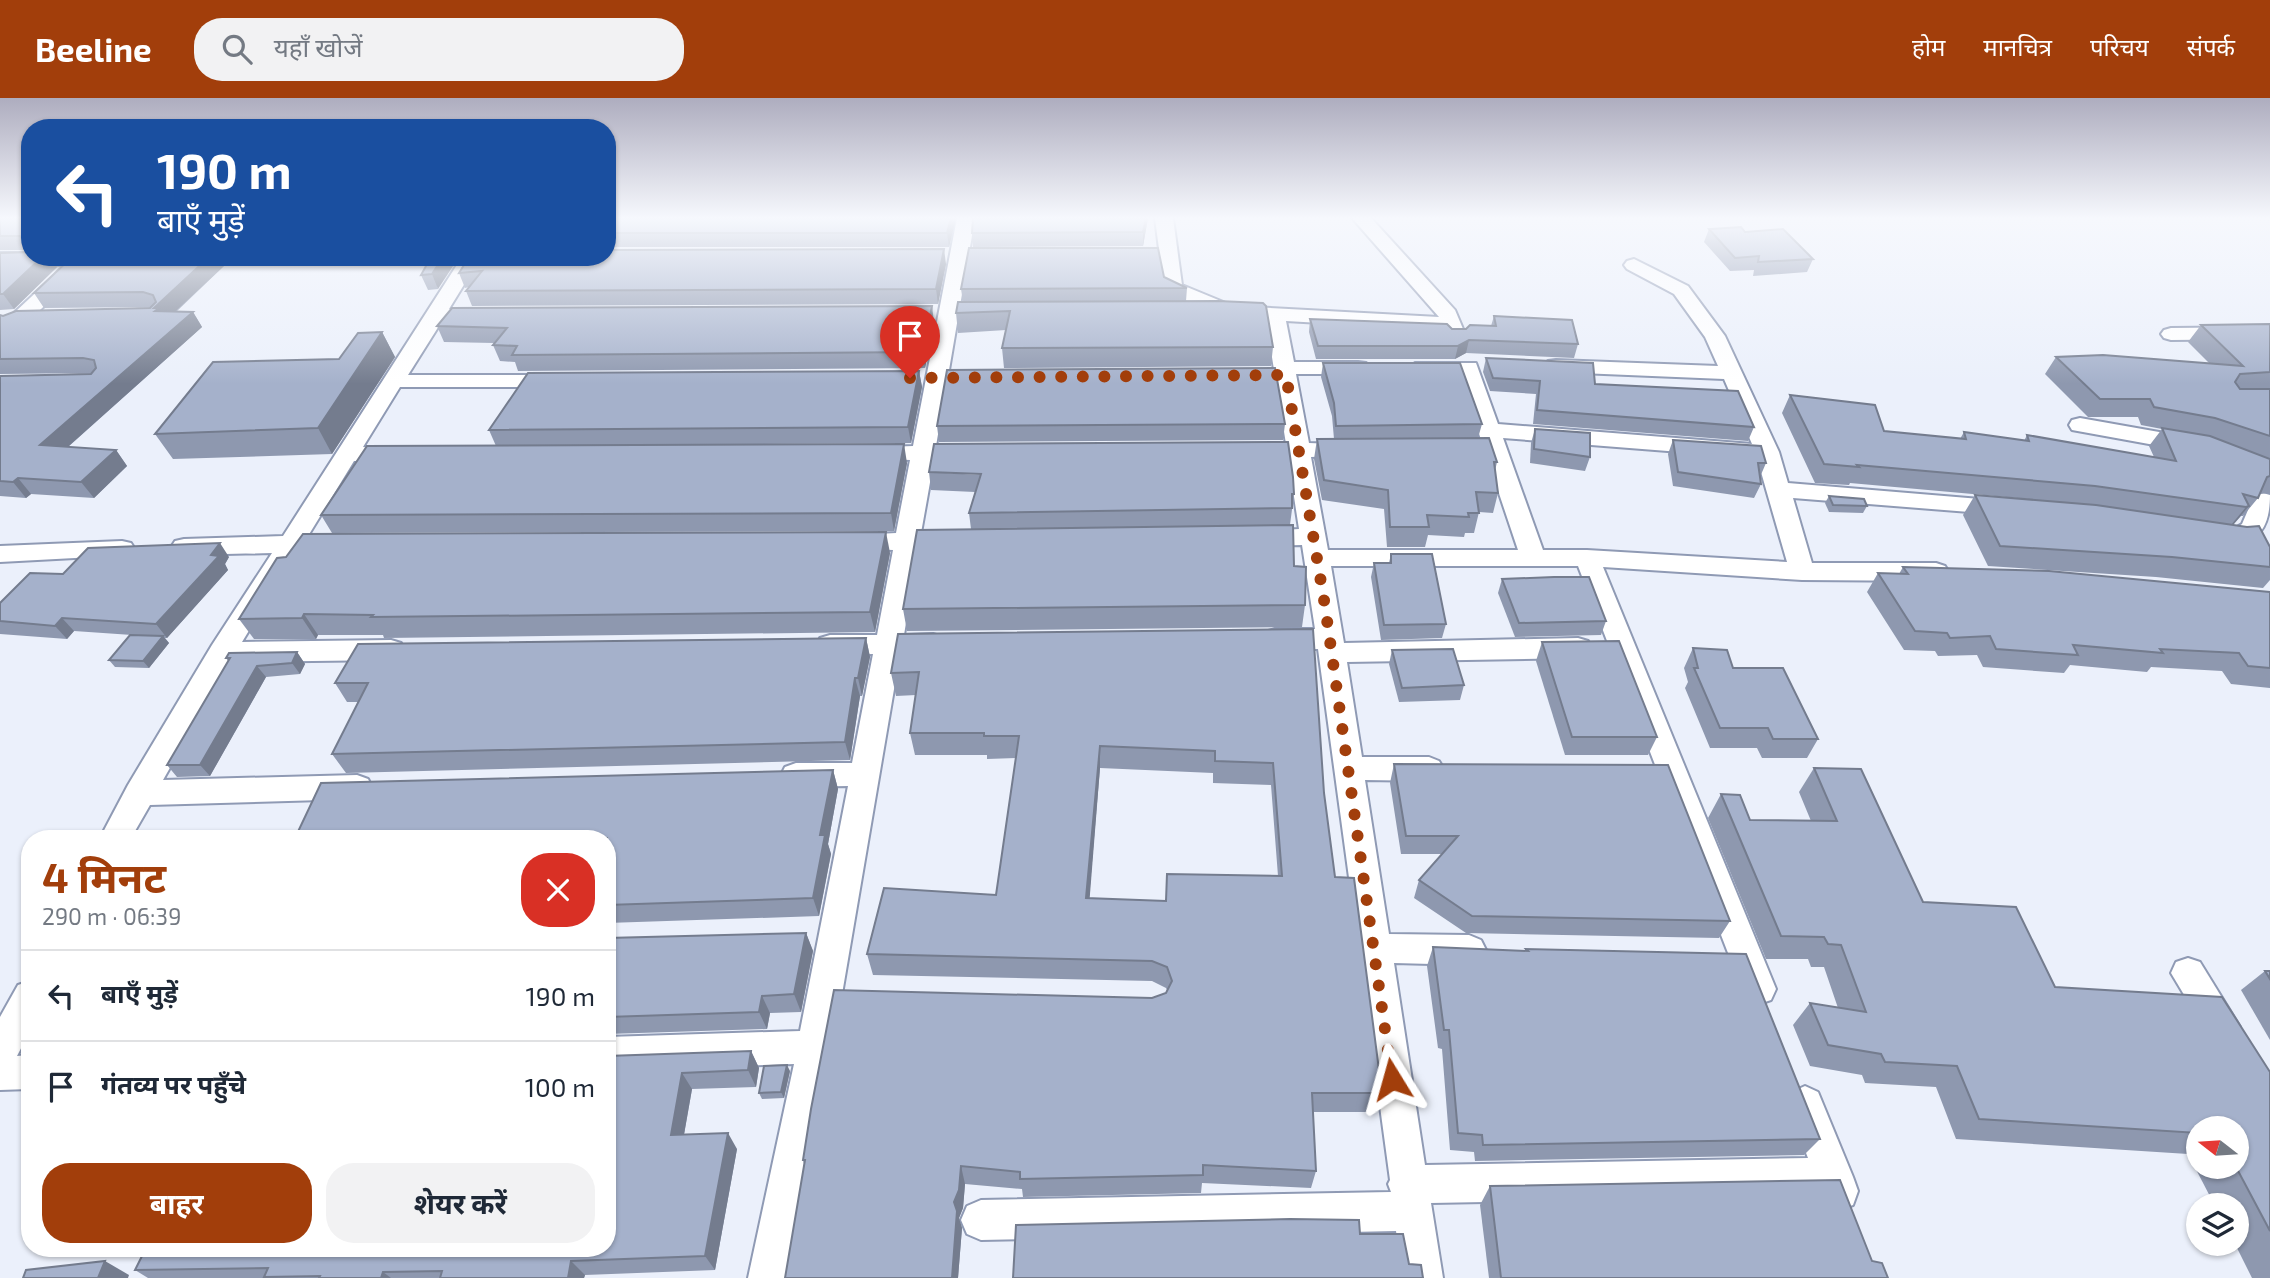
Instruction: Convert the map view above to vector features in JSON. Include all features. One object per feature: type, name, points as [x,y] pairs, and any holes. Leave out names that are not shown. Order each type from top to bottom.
[{"type":"street","points":[[0,337],[10,318],[64,273]]},
{"type":"street","points":[[119,830],[222,652],[462,273]]},
{"type":"street","points":[[768,1278],[815,1047],[838,992],[822,934],[863,774],[921,453],[940,378],[952,313],[955,273]]},
{"type":"street","points":[[1171,273],[1173,288],[1230,312]]},
{"type":"street","points":[[1411,273],[1448,314],[1533,558]]},
{"type":"street","points":[[1649,273],[1681,290],[1715,336],[1767,452],[1802,571]]},
{"type":"street","points":[[1176,312],[1230,312],[1452,324]]},
{"type":"street","points":[[1275,314],[1277,373],[1299,450],[1331,646],[1423,1278]]},
{"type":"street","points":[[435,316],[504,315]]},
{"type":"street","points":[[10,318],[47,318]]},
{"type":"street","points":[[2171,334],[2270,333]]},
{"type":"street","points":[[1403,368],[1493,363]]},
{"type":"street","points":[[1533,365],[1733,373]]},
{"type":"street","points":[[1277,373],[1377,368]]},
{"type":"street","points":[[393,381],[582,381]]},
{"type":"street","points":[[2080,425],[2216,451]]},
{"type":"street","points":[[1469,448],[1493,439],[1767,452]]},
{"type":"street","points":[[1229,451],[1378,450]]},
{"type":"street","points":[[843,453],[991,453]]},
{"type":"street","points":[[347,454],[425,455]]},
{"type":"street","points":[[1779,490],[2033,510]]},
{"type":"street","points":[[2201,531],[2243,535],[2254,527],[2268,498]]},
{"type":"street","points":[[1232,538],[1315,547],[1533,558],[1587,558],[1802,571],[1959,573]]},
{"type":"street","points":[[825,542],[973,541]]},
{"type":"street","points":[[166,548],[360,544]]},
{"type":"street","points":[[0,554],[138,549]]},
{"type":"street","points":[[1587,558],[1623,647],[1658,770],[1732,956],[1772,1021]]},
{"type":"street","points":[[1247,640],[1331,646],[1623,647]]},
{"type":"street","points":[[804,645],[956,643]]},
{"type":"street","points":[[222,652],[416,650]]},
{"type":"street","points":[[1348,768],[1456,769]]},
{"type":"street","points":[[765,776],[863,774]]},
{"type":"street","points":[[139,793],[390,786]]},
{"type":"street","points":[[1374,948],[1498,951]]},
{"type":"street","points":[[2188,973],[2236,1050]]},
{"type":"street","points":[[0,1052],[21,1013]]},
{"type":"street","points":[[616,1054],[815,1047]]},
{"type":"street","points":[[0,1073],[21,1073]]},
{"type":"street","points":[[1792,1073],[1853,1227]]},
{"type":"street","points":[[981,1220],[1833,1177]]},
{"type":"building","points":[[0,273],[25,273],[3,294],[0,294]]},
{"type":"building","points":[[55,273],[192,273],[154,308],[159,308],[155,311],[193,312],[40,445],[116,450],[81,482],[18,478],[13,482],[0,481],[0,376],[91,374],[96,368],[94,360],[83,358],[0,359],[0,315],[16,311],[150,308],[156,302],[153,295],[143,292],[34,293]]},
{"type":"building","points":[[480,273],[939,273],[936,289],[466,291]]},
{"type":"building","points":[[964,273],[1163,273],[1164,277],[1187,288],[961,289]]},
{"type":"building","points":[[958,302],[1263,303],[1266,306],[1273,347],[1002,348],[1010,311],[956,313]]},
{"type":"building","points":[[932,306],[923,352],[512,355],[517,346],[493,345],[507,328],[437,326],[452,308]]},
{"type":"building","points":[[1494,316],[1572,320],[1578,344],[1469,340],[1458,346],[1318,346],[1310,319],[1447,324],[1452,329],[1466,329],[1470,325],[1496,326]]},
{"type":"building","points":[[2270,324],[2270,372],[2240,374],[2235,382],[2240,389],[2270,389],[2270,436],[2215,418],[2154,407],[2150,399],[2100,399],[2056,357],[2103,355],[2243,366],[2201,325]]},
{"type":"building","points":[[382,332],[318,428],[155,434],[213,362],[339,359],[358,333]]},
{"type":"building","points":[[1486,358],[1593,363],[1595,384],[1738,391],[1754,427],[1537,410],[1540,381],[1493,378]]},
{"type":"building","points":[[1323,363],[1460,363],[1482,424],[1336,426],[1334,403]]},
{"type":"building","points":[[1275,368],[1285,424],[937,426],[947,370]]},
{"type":"building","points":[[919,371],[908,427],[489,430],[528,373]]},
{"type":"building","points":[[1790,395],[1875,405],[1884,431],[1966,439],[1964,432],[2029,441],[2027,435],[2176,461],[2162,428],[2210,436],[2270,459],[2270,476],[2267,477],[2258,498],[2243,494],[2249,506],[2246,507],[2095,486],[1824,464]]},
{"type":"building","points":[[1535,429],[1590,433],[1590,457],[1534,449]]},
{"type":"building","points":[[1489,438],[1497,462],[1494,462],[1498,493],[1476,492],[1479,513],[1468,513],[1469,517],[1427,515],[1429,527],[1390,527],[1388,490],[1324,480],[1317,439]]},
{"type":"building","points":[[1673,440],[1761,446],[1766,463],[1758,463],[1761,484],[1678,472]]},
{"type":"building","points":[[1288,442],[1293,477],[1292,508],[969,513],[981,474],[929,472],[934,444]]},
{"type":"building","points":[[904,444],[891,513],[321,515],[367,446]]},
{"type":"building","points":[[1975,495],[2096,505],[2247,527],[2259,526],[2270,547],[2270,567],[2172,557],[2000,546]]},
{"type":"building","points":[[1829,496],[1864,499],[1867,506],[1833,505]]},
{"type":"building","points":[[1293,525],[1294,566],[1306,567],[1305,605],[903,609],[917,530]]},
{"type":"building","points":[[886,532],[870,612],[371,617],[373,615],[304,614],[302,618],[239,619],[277,558],[286,557],[303,534]]},
{"type":"building","points":[[220,543],[211,555],[219,556],[156,624],[62,618],[55,626],[0,621],[0,603],[30,573],[63,574],[88,548]]},
{"type":"building","points":[[1391,554],[1432,554],[1446,624],[1384,625],[1374,563],[1391,563]]},
{"type":"building","points":[[1903,567],[2049,571],[2270,592],[2270,668],[2248,666],[2239,653],[2160,649],[2163,653],[2073,645],[2078,655],[1996,649],[1990,636],[1950,638],[1947,633],[1915,631],[1878,573],[1908,574]]},
{"type":"building","points":[[1589,577],[1606,621],[1519,623],[1502,579]]},
{"type":"building","points":[[1313,629],[1324,793],[1335,877],[1354,878],[1382,1093],[1312,1093],[1316,1171],[1203,1165],[1203,1175],[1020,1179],[1020,1172],[961,1166],[959,1190],[954,1202],[957,1211],[952,1278],[785,1278],[811,1109],[834,990],[1152,998],[1166,993],[1172,981],[1167,967],[1152,961],[867,954],[884,888],[996,895],[1019,736],[910,733],[919,672],[891,673],[898,634]],"holes":[[[1100,746],[1215,751],[1215,761],[1273,763],[1282,876],[1167,874],[1166,901],[1086,898]]]},
{"type":"building","points":[[130,635],[163,636],[143,661],[109,660]]},
{"type":"building","points":[[866,638],[858,678],[855,678],[845,742],[332,754],[368,683],[335,683],[358,644]]},
{"type":"building","points":[[1619,641],[1657,737],[1572,737],[1542,642]]},
{"type":"building","points":[[1693,648],[1727,650],[1733,668],[1783,668],[1818,739],[1773,739],[1768,728],[1720,728],[1694,668],[1698,668]]},
{"type":"building","points":[[1453,649],[1464,685],[1402,688],[1392,650]]},
{"type":"building","points":[[297,652],[292,663],[257,666],[200,765],[167,765],[230,658],[226,658],[229,653]]},
{"type":"building","points":[[1394,764],[1668,765],[1730,921],[1472,916],[1419,880],[1458,836],[1406,836]]},
{"type":"building","points":[[1814,768],[1861,769],[1923,902],[2016,907],[2055,987],[2222,997],[2270,1072],[2270,1231],[2243,1180],[2249,1180],[2249,1116],[2186,1116],[2186,1132],[1979,1119],[1957,1066],[1885,1062],[1881,1054],[1828,1045],[1810,1003],[1866,1012],[1841,945],[1828,944],[1824,937],[1781,936],[1721,794],[1740,795],[1750,820],[1837,821]]},
{"type":"building","points":[[833,770],[820,835],[825,835],[813,898],[616,905],[616,830],[299,830],[321,783]]},
{"type":"building","points":[[806,933],[794,994],[762,996],[759,1012],[616,1017],[616,938]]},
{"type":"building","points":[[1433,947],[1746,954],[1820,1139],[1483,1145],[1482,1135],[1458,1133],[1449,1030],[1444,1030]]},
{"type":"building","points":[[751,1051],[748,1070],[682,1073],[671,1135],[728,1133],[705,1256],[571,1261],[568,1278],[440,1278],[442,1271],[383,1272],[381,1278],[319,1278],[320,1276],[264,1277],[268,1268],[135,1270],[142,1257],[616,1257],[616,1056]]},
{"type":"building","points":[[787,1065],[781,1092],[759,1093],[764,1066]]},
{"type":"building","points":[[1840,1180],[1872,1261],[1882,1263],[1888,1278],[1501,1278],[1490,1186]]},
{"type":"building","points":[[1359,1220],[1360,1234],[1403,1234],[1409,1264],[1421,1265],[1423,1278],[1013,1278],[1016,1225]]},
{"type":"building","points":[[105,1261],[98,1278],[23,1278],[26,1270]]},
{"type":"route","points":[[910,378],[1286,375],[1325,606],[1392,1079]]}]
